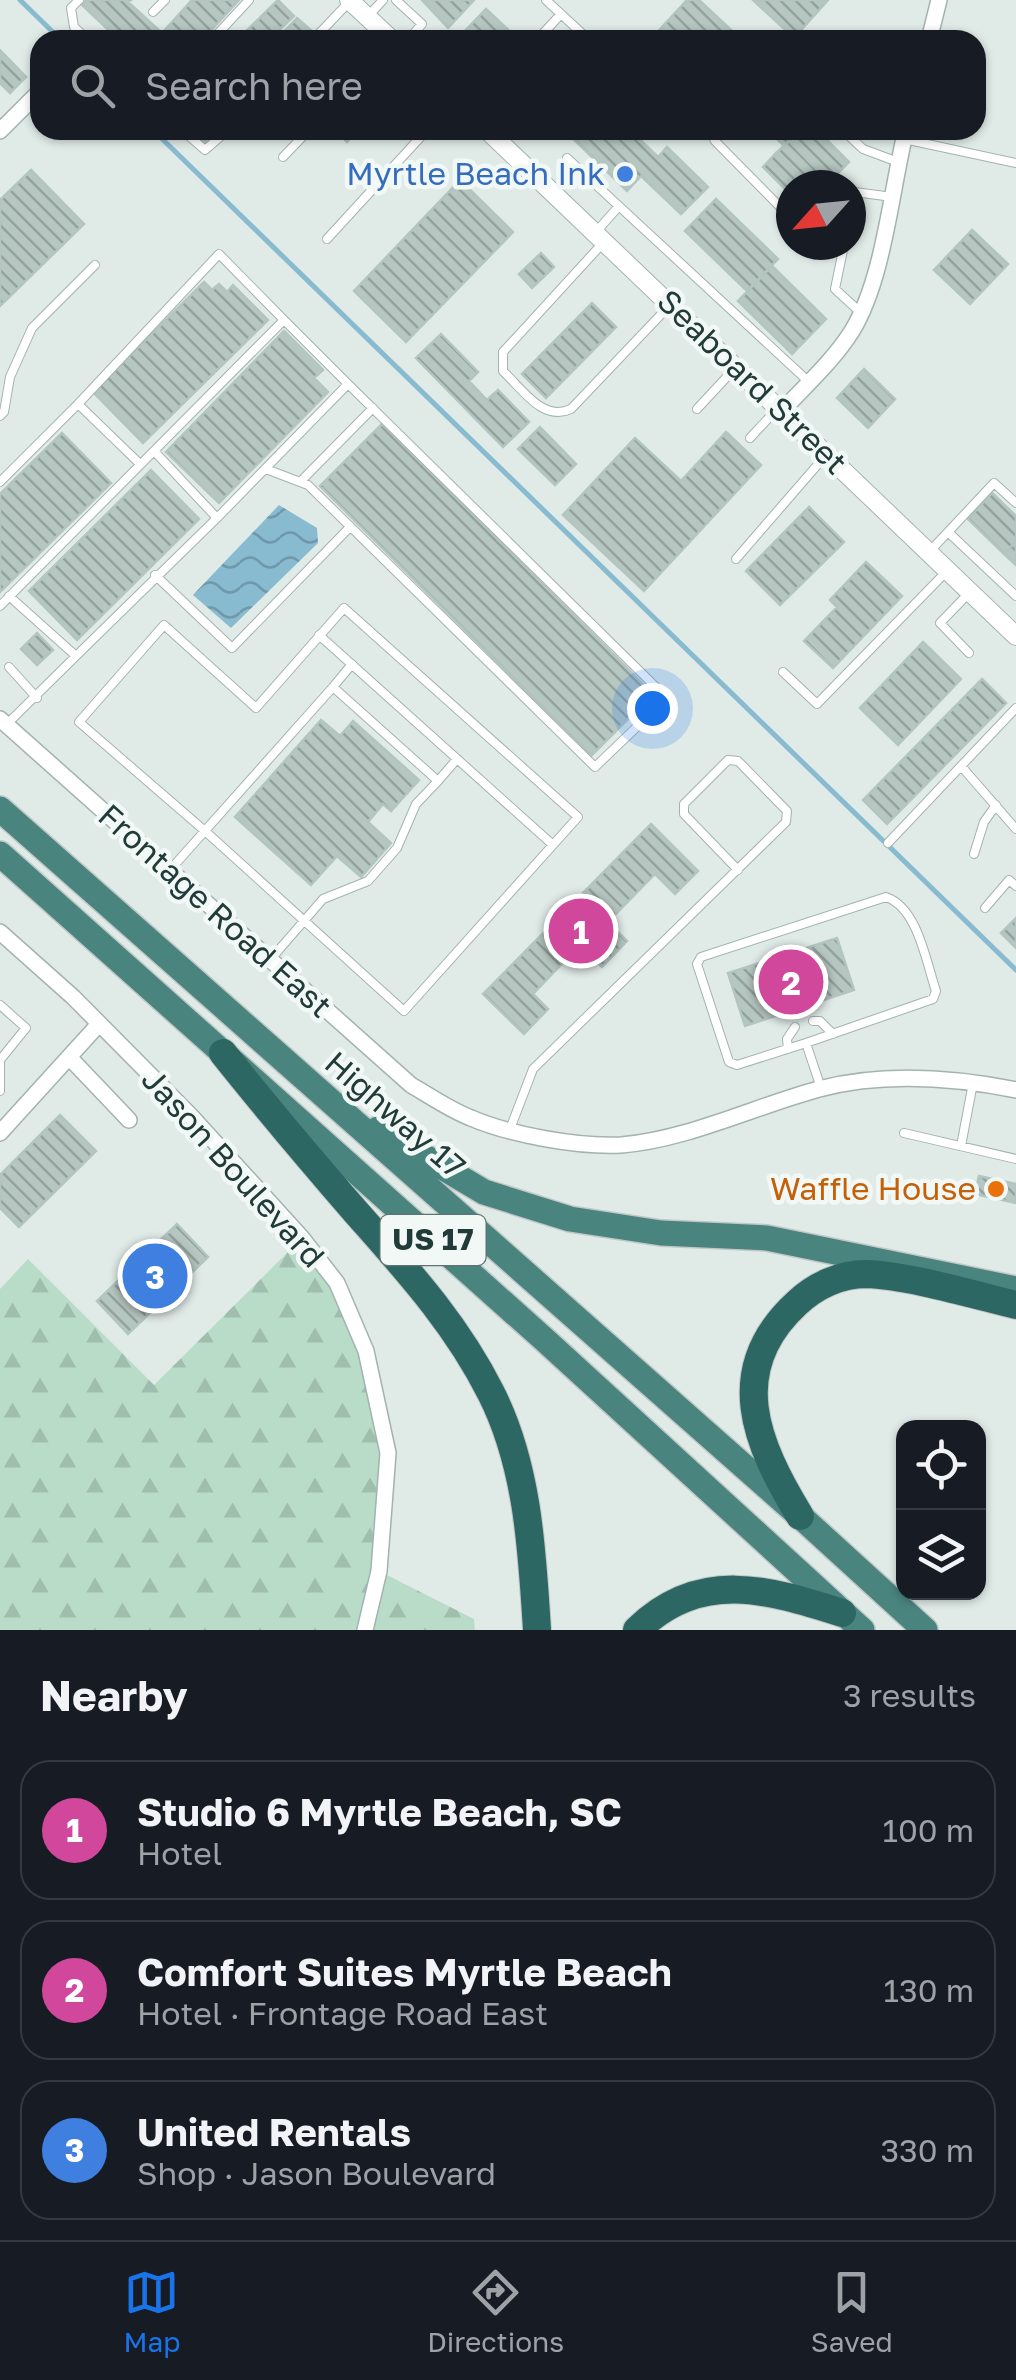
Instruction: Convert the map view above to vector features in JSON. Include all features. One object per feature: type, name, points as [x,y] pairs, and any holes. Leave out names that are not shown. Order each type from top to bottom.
[{"type":"highway","name":"Highway 17","points":[[0,810],[925,1630]]},
{"type":"highway","name":"Highway 17","points":[[0,854],[852,1621]]},
{"type":"highway","points":[[223,1053],[288,1134],[422,1285],[460,1339],[492,1395],[516,1463],[528,1518],[535,1560],[536,1630]]},
{"type":"highway","points":[[326,1098],[484,1192],[570,1219],[661,1233],[767,1238],[1016,1289]]},
{"type":"highway","points":[[800,1516],[772,1471],[753,1406],[753,1378],[761,1352],[787,1312],[812,1290],[837,1279],[865,1274],[1016,1305]]},
{"type":"highway","points":[[637,1630],[680,1598],[720,1588],[782,1594],[852,1621]]},
{"type":"street","points":[[349,0],[381,30]]},
{"type":"street","points":[[932,30],[939,0]]},
{"type":"street","points":[[0,131],[30,102]]},
{"type":"street","name":"Seaboard Street","points":[[506,140],[600,236],[1016,636]]},
{"type":"street","points":[[779,410],[837,352],[860,312],[878,259],[904,140]]},
{"type":"street","name":"Frontage Road East","points":[[3,722],[411,1085],[471,1118],[544,1138],[618,1145],[649,1141],[821,1088],[868,1079],[928,1078],[1016,1090]]},
{"type":"street","name":"Jason Boulevard","points":[[0,932],[204,1130],[302,1238],[337,1283],[366,1350],[388,1453],[379,1571],[365,1630]]},
{"type":"street","points":[[0,1134],[99,1024]]},
{"type":"street","points":[[69,1057],[130,1120]]},
{"type":"lane","points":[[77,30],[71,8],[79,0]]},
{"type":"lane","points":[[153,12],[165,0]]},
{"type":"lane","points":[[221,30],[248,0]]},
{"type":"lane","points":[[322,30],[349,0]]},
{"type":"lane","points":[[367,17],[383,0]]},
{"type":"lane","points":[[396,0],[422,24],[417,30]]},
{"type":"lane","points":[[550,1],[578,30]]},
{"type":"lane","points":[[546,30],[561,14]]},
{"type":"lane","points":[[194,140],[205,150],[216,140]]},
{"type":"lane","points":[[284,157],[300,140]]},
{"type":"lane","points":[[328,240],[418,140]]},
{"type":"lane","points":[[715,140],[776,203]]},
{"type":"lane","points":[[853,140],[863,150],[899,162]]},
{"type":"lane","points":[[924,140],[1016,164]]},
{"type":"lane","points":[[567,158],[808,382]]},
{"type":"lane","points":[[866,193],[892,197]]},
{"type":"lane","points":[[619,206],[600,236],[503,352],[504,371],[546,412],[559,414],[571,408],[672,303]]},
{"type":"lane","points":[[0,482],[219,254],[668,698],[595,767],[302,480],[266,469]]},
{"type":"lane","points":[[841,260],[835,289],[860,312]]},
{"type":"lane","points":[[0,416],[10,377],[32,328],[95,265]]},
{"type":"lane","points":[[0,606],[284,320]]},
{"type":"lane","points":[[698,409],[736,367]]},
{"type":"lane","points":[[3,722],[37,698],[348,384]]},
{"type":"lane","points":[[78,404],[140,464]]},
{"type":"lane","points":[[302,480],[374,408]]},
{"type":"lane","points":[[750,438],[779,410]]},
{"type":"lane","points":[[154,451],[218,518]]},
{"type":"lane","points":[[736,559],[826,455]]},
{"type":"lane","points":[[929,552],[994,483],[1016,503]]},
{"type":"lane","points":[[156,575],[232,648],[350,526]]},
{"type":"lane","points":[[948,532],[1016,596]]},
{"type":"lane","points":[[782,672],[817,704],[948,570]]},
{"type":"lane","points":[[970,592],[940,624],[970,654]]},
{"type":"lane","points":[[10,596],[76,656]]},
{"type":"lane","points":[[344,608],[578,817],[404,1011],[205,830],[79,722],[164,625],[256,708],[320,635],[344,608]]},
{"type":"lane","points":[[320,635],[553,845]]},
{"type":"lane","points":[[170,870],[352,664]]},
{"type":"lane","points":[[8,667],[37,698]]},
{"type":"lane","points":[[333,687],[438,781]]},
{"type":"lane","points":[[888,843],[1016,708]]},
{"type":"lane","points":[[270,960],[323,900],[368,881],[398,848],[416,804],[458,759]]},
{"type":"lane","points":[[510,1129],[534,1070],[738,870],[786,822],[787,812],[738,761],[728,760],[684,804],[684,814],[738,870]]},
{"type":"lane","points":[[960,766],[1016,829]]},
{"type":"lane","points":[[974,854],[984,822],[996,806]]},
{"type":"lane","points":[[984,908],[1009,880],[1016,886]]},
{"type":"lane","points":[[886,897],[893,899],[908,912],[936,992],[934,999],[833,1034],[738,1065],[730,1062],[698,970],[701,958],[886,897]]},
{"type":"lane","points":[[0,1005],[26,1028],[0,1060],[0,1091]]},
{"type":"lane","points":[[813,1021],[820,1021],[833,1034]]},
{"type":"lane","points":[[788,1049],[787,1039],[795,1027]]},
{"type":"lane","points":[[806,1043],[821,1088]]},
{"type":"lane","points":[[961,1146],[973,1083]]},
{"type":"lane","points":[[904,1133],[1016,1160]]},
{"type":"green space","points":[[302,1238],[337,1283],[366,1351],[388,1453],[379,1571],[474,1619],[475,1630],[0,1630],[0,1289],[28,1259],[154,1385]]},
{"type":"water","points":[[279,505],[317,528],[318,543],[231,628],[193,595]]},
{"type":"building","points":[[86,0],[131,0],[128,2],[159,30],[108,30],[82,5]]},
{"type":"building","points":[[192,0],[239,0],[211,30],[165,30]]},
{"type":"building","points":[[278,0],[294,16],[279,30],[247,30]]},
{"type":"building","points":[[422,0],[474,0],[448,28]]},
{"type":"building","points":[[687,0],[699,0],[731,30],[659,30]]},
{"type":"building","points":[[753,0],[828,0],[801,30],[785,30]]},
{"type":"building","points":[[486,9],[508,30],[466,30]]},
{"type":"building","points":[[297,18],[311,30],[286,30]]},
{"type":"building","points":[[0,50],[26,77],[10,93],[0,83]]},
{"type":"building","points":[[574,140],[640,140],[658,157],[667,147],[708,187],[681,214],[641,176],[627,191]]},
{"type":"building","points":[[778,140],[827,140],[849,162],[841,170],[817,170],[789,141],[784,146]]},
{"type":"building","points":[[789,141],[817,170],[793,170],[776,153]]},
{"type":"building","points":[[776,153],[793,170],[776,170],[776,180],[763,167]]},
{"type":"building","points":[[31,170],[84,224],[0,306],[0,200]]},
{"type":"building","points":[[460,180],[513,232],[406,342],[354,291]]},
{"type":"building","points":[[716,199],[777,260],[747,291],[685,231]]},
{"type":"building","points":[[972,230],[1008,264],[970,304],[934,270]]},
{"type":"building","points":[[541,253],[554,267],[532,288],[519,274]]},
{"type":"building","points":[[772,266],[826,319],[792,354],[738,301]]},
{"type":"building","points":[[204,282],[212,290],[219,284],[227,292],[233,285],[268,320],[143,443],[93,392]]},
{"type":"building","points":[[592,303],[616,327],[546,398],[522,374]]},
{"type":"building","points":[[284,331],[323,370],[314,378],[328,392],[219,503],[166,452]]},
{"type":"building","points":[[441,334],[478,372],[469,381],[487,400],[498,390],[529,422],[503,447],[416,358]]},
{"type":"building","points":[[864,369],[895,399],[868,428],[837,398]]},
{"type":"building","points":[[382,424],[653,694],[591,756],[320,486]]},
{"type":"building","points":[[540,427],[576,464],[555,485],[518,449]]},
{"type":"building","points":[[726,432],[761,465],[644,591],[563,515],[635,438],[681,481]]},
{"type":"building","points":[[62,433],[111,483],[0,592],[0,494]]},
{"type":"building","points":[[151,470],[199,519],[77,640],[29,591]]},
{"type":"building","points":[[992,493],[1016,516],[1016,541],[1004,554],[968,519]]},
{"type":"building","points":[[809,507],[844,542],[780,605],[746,571]]},
{"type":"building","points":[[1016,541],[1016,565],[1004,554]]},
{"type":"building","points":[[866,562],[902,596],[833,668],[804,641],[837,607],[830,600]]},
{"type":"building","points":[[37,633],[53,650],[37,665],[21,649]]},
{"type":"building","points":[[923,642],[961,679],[898,745],[860,708]]},
{"type":"building","points":[[982,679],[1006,703],[887,824],[863,800]]},
{"type":"building","points":[[321,720],[340,736],[353,721],[419,780],[391,811],[383,804],[368,822],[391,843],[361,877],[337,856],[311,885],[235,817]]},
{"type":"building","points":[[651,824],[698,871],[675,894],[655,874],[608,922],[627,941],[602,967],[580,945],[533,994],[548,1009],[524,1034],[483,994]]},
{"type":"building","points":[[1016,918],[1016,948],[1001,933]]},
{"type":"building","points":[[837,938],[854,990],[745,1026],[728,973]]},
{"type":"building","points":[[60,1115],[96,1151],[19,1227],[0,1208],[0,1175]]},
{"type":"building","name":"Waffle House","points":[[979,1176],[1016,1184],[1016,1203],[975,1194]]},
{"type":"building","points":[[177,1224],[208,1257],[128,1334],[97,1301]]},
{"type":"waterway","points":[[20,0],[51,30]]},
{"type":"waterway","points":[[163,140],[1016,970]]},
{"type":"place","name":"Myrtle Beach Ink","points":[[625,174]]},
{"type":"place","name":"Studio 6 Myrtle Beach, SC","points":[[581,931]]},
{"type":"place","name":"Comfort Suites Myrtle Beach","points":[[791,982]]},
{"type":"place","name":"Waffle House","points":[[996,1189]]},
{"type":"place","name":"United Rentals","points":[[155,1276]]}]
